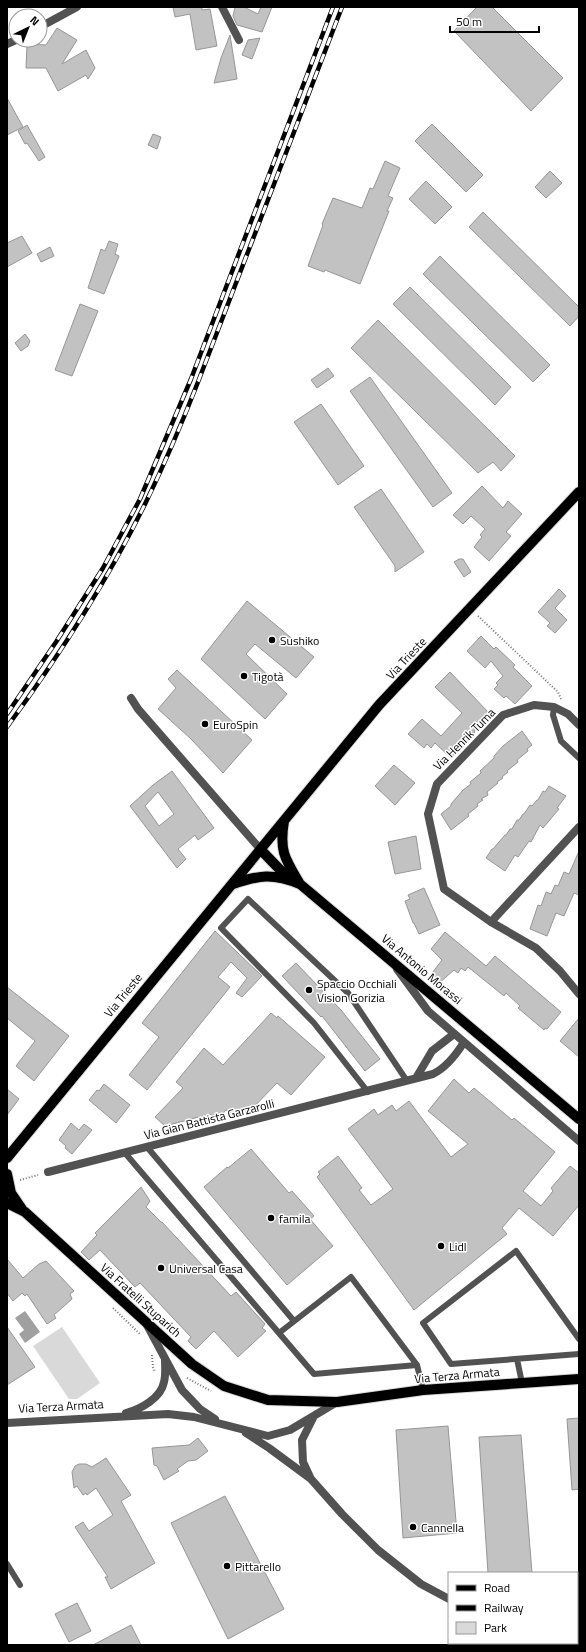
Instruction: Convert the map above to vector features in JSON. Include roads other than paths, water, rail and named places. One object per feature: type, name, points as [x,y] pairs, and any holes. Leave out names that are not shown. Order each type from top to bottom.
[{"type":"main road","name":"Via Trieste","points":[[9,1156],[379,705],[579,492]]},
{"type":"main road","name":"Via Antonio Morassi","points":[[284,821],[281,839],[285,860],[300,884],[579,1119]]},
{"type":"main road","points":[[261,850],[290,879]]},
{"type":"main road","points":[[231,884],[253,877],[271,876],[290,879],[300,884]]},
{"type":"main road","points":[[9,1156],[8,1176],[11,1193],[25,1212]]},
{"type":"main road","name":"Via Fratelli Stuparich","points":[[7,1203],[25,1212],[192,1364],[224,1386],[268,1400]]},
{"type":"main road","name":"Via Terza Armata","points":[[268,1400],[337,1402],[423,1390],[579,1379]]},
{"type":"street","points":[[48,23],[77,7]]},
{"type":"street","points":[[222,7],[239,40]]},
{"type":"street","points":[[131,698],[138,709],[191,771],[261,850]]},
{"type":"street","name":"Via Henrik Tuma","points":[[554,706],[534,705],[503,715],[437,784],[428,814],[444,889],[491,922],[536,948],[560,970],[579,994]]},
{"type":"street","points":[[554,706],[568,714],[579,725]]},
{"type":"street","points":[[491,922],[579,827]]},
{"type":"street","points":[[390,959],[428,1011],[579,1141]]},
{"type":"street","points":[[416,1078],[432,1051],[454,1034]]},
{"type":"street","name":"Via Gian Battista Garzarolli","points":[[48,1172],[368,1092],[433,1074],[442,1070],[456,1055],[464,1042]]},
{"type":"street","points":[[146,1323],[182,1390],[200,1409],[220,1422]]},
{"type":"street","name":"Via Terza Armata","points":[[116,1416],[135,1411],[153,1401],[164,1383],[165,1358]]},
{"type":"street","name":"Via Terza Armata","points":[[7,1423],[168,1414],[220,1422],[240,1430],[268,1436],[290,1430],[313,1418],[337,1402]]},
{"type":"street","points":[[311,1480],[303,1462],[302,1440],[313,1418]]},
{"type":"street","points":[[240,1430],[269,1448],[311,1480],[378,1550],[421,1584],[448,1598]]},
{"type":"lane","points":[[554,706],[553,715],[561,741],[579,758]]},
{"type":"lane","points":[[368,1092],[314,1023],[220,928],[248,899],[348,993],[407,1081]]},
{"type":"lane","points":[[147,1147],[294,1321]]},
{"type":"lane","points":[[125,1153],[314,1374],[416,1365]]},
{"type":"lane","points":[[579,1339],[516,1251],[423,1323],[451,1364],[579,1354]]},
{"type":"lane","points":[[279,1333],[351,1276],[416,1365],[423,1390]]},
{"type":"lane","points":[[517,1359],[522,1383]]},
{"type":"lane","points":[[7,1564],[20,1585]]},
{"type":"railway","points":[[7,714],[56,642],[103,568],[140,499],[191,379],[333,7]]},
{"type":"railway","points":[[7,727],[64,646],[99,590],[131,532],[153,487],[198,382],[342,7]]},
{"type":"place","name":"Sushiko","points":[[272,640]]},
{"type":"place","name":"Tigotà","points":[[244,676]]},
{"type":"place","name":"EuroSpin","points":[[205,724]]},
{"type":"place","name":"Spaccio Occhiali Vision Gorizia","points":[[309,990]]},
{"type":"place","name":"famila","points":[[271,1218]]},
{"type":"place","name":"Lidl","points":[[441,1246]]},
{"type":"place","name":"Universal Casa","points":[[161,1268]]},
{"type":"place","name":"Cannella","points":[[413,1527]]},
{"type":"place","name":"Pittarello","points":[[227,1566]]}]
